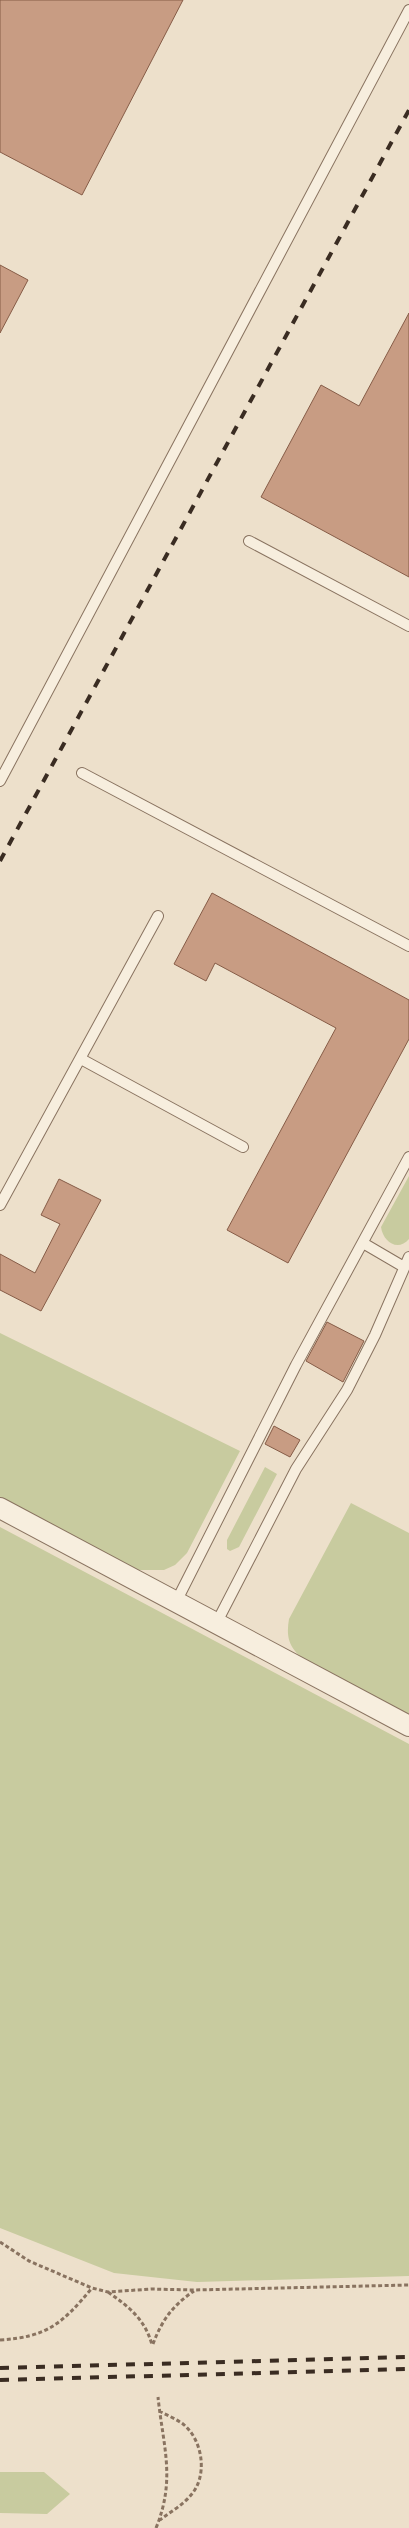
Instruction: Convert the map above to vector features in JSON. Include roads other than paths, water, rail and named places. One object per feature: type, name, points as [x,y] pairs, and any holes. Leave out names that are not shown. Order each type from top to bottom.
[{"type":"street","points":[[0,1508],[177,1600],[409,1726]]},
{"type":"lane","points":[[0,781],[409,10]]},
{"type":"lane","points":[[249,541],[409,626]]},
{"type":"lane","points":[[82,774],[409,946]]},
{"type":"lane","points":[[0,1205],[158,916]]},
{"type":"lane","points":[[81,1059],[243,1147]]},
{"type":"lane","points":[[177,1600],[296,1365],[409,1157]]},
{"type":"lane","points":[[216,1622],[296,1469],[346,1390],[375,1335],[407,1262],[363,1243]]},
{"type":"railway","points":[[0,861],[409,110]]},
{"type":"railway","points":[[0,2368],[409,2357]]},
{"type":"railway","points":[[0,2380],[409,2369]]}]
